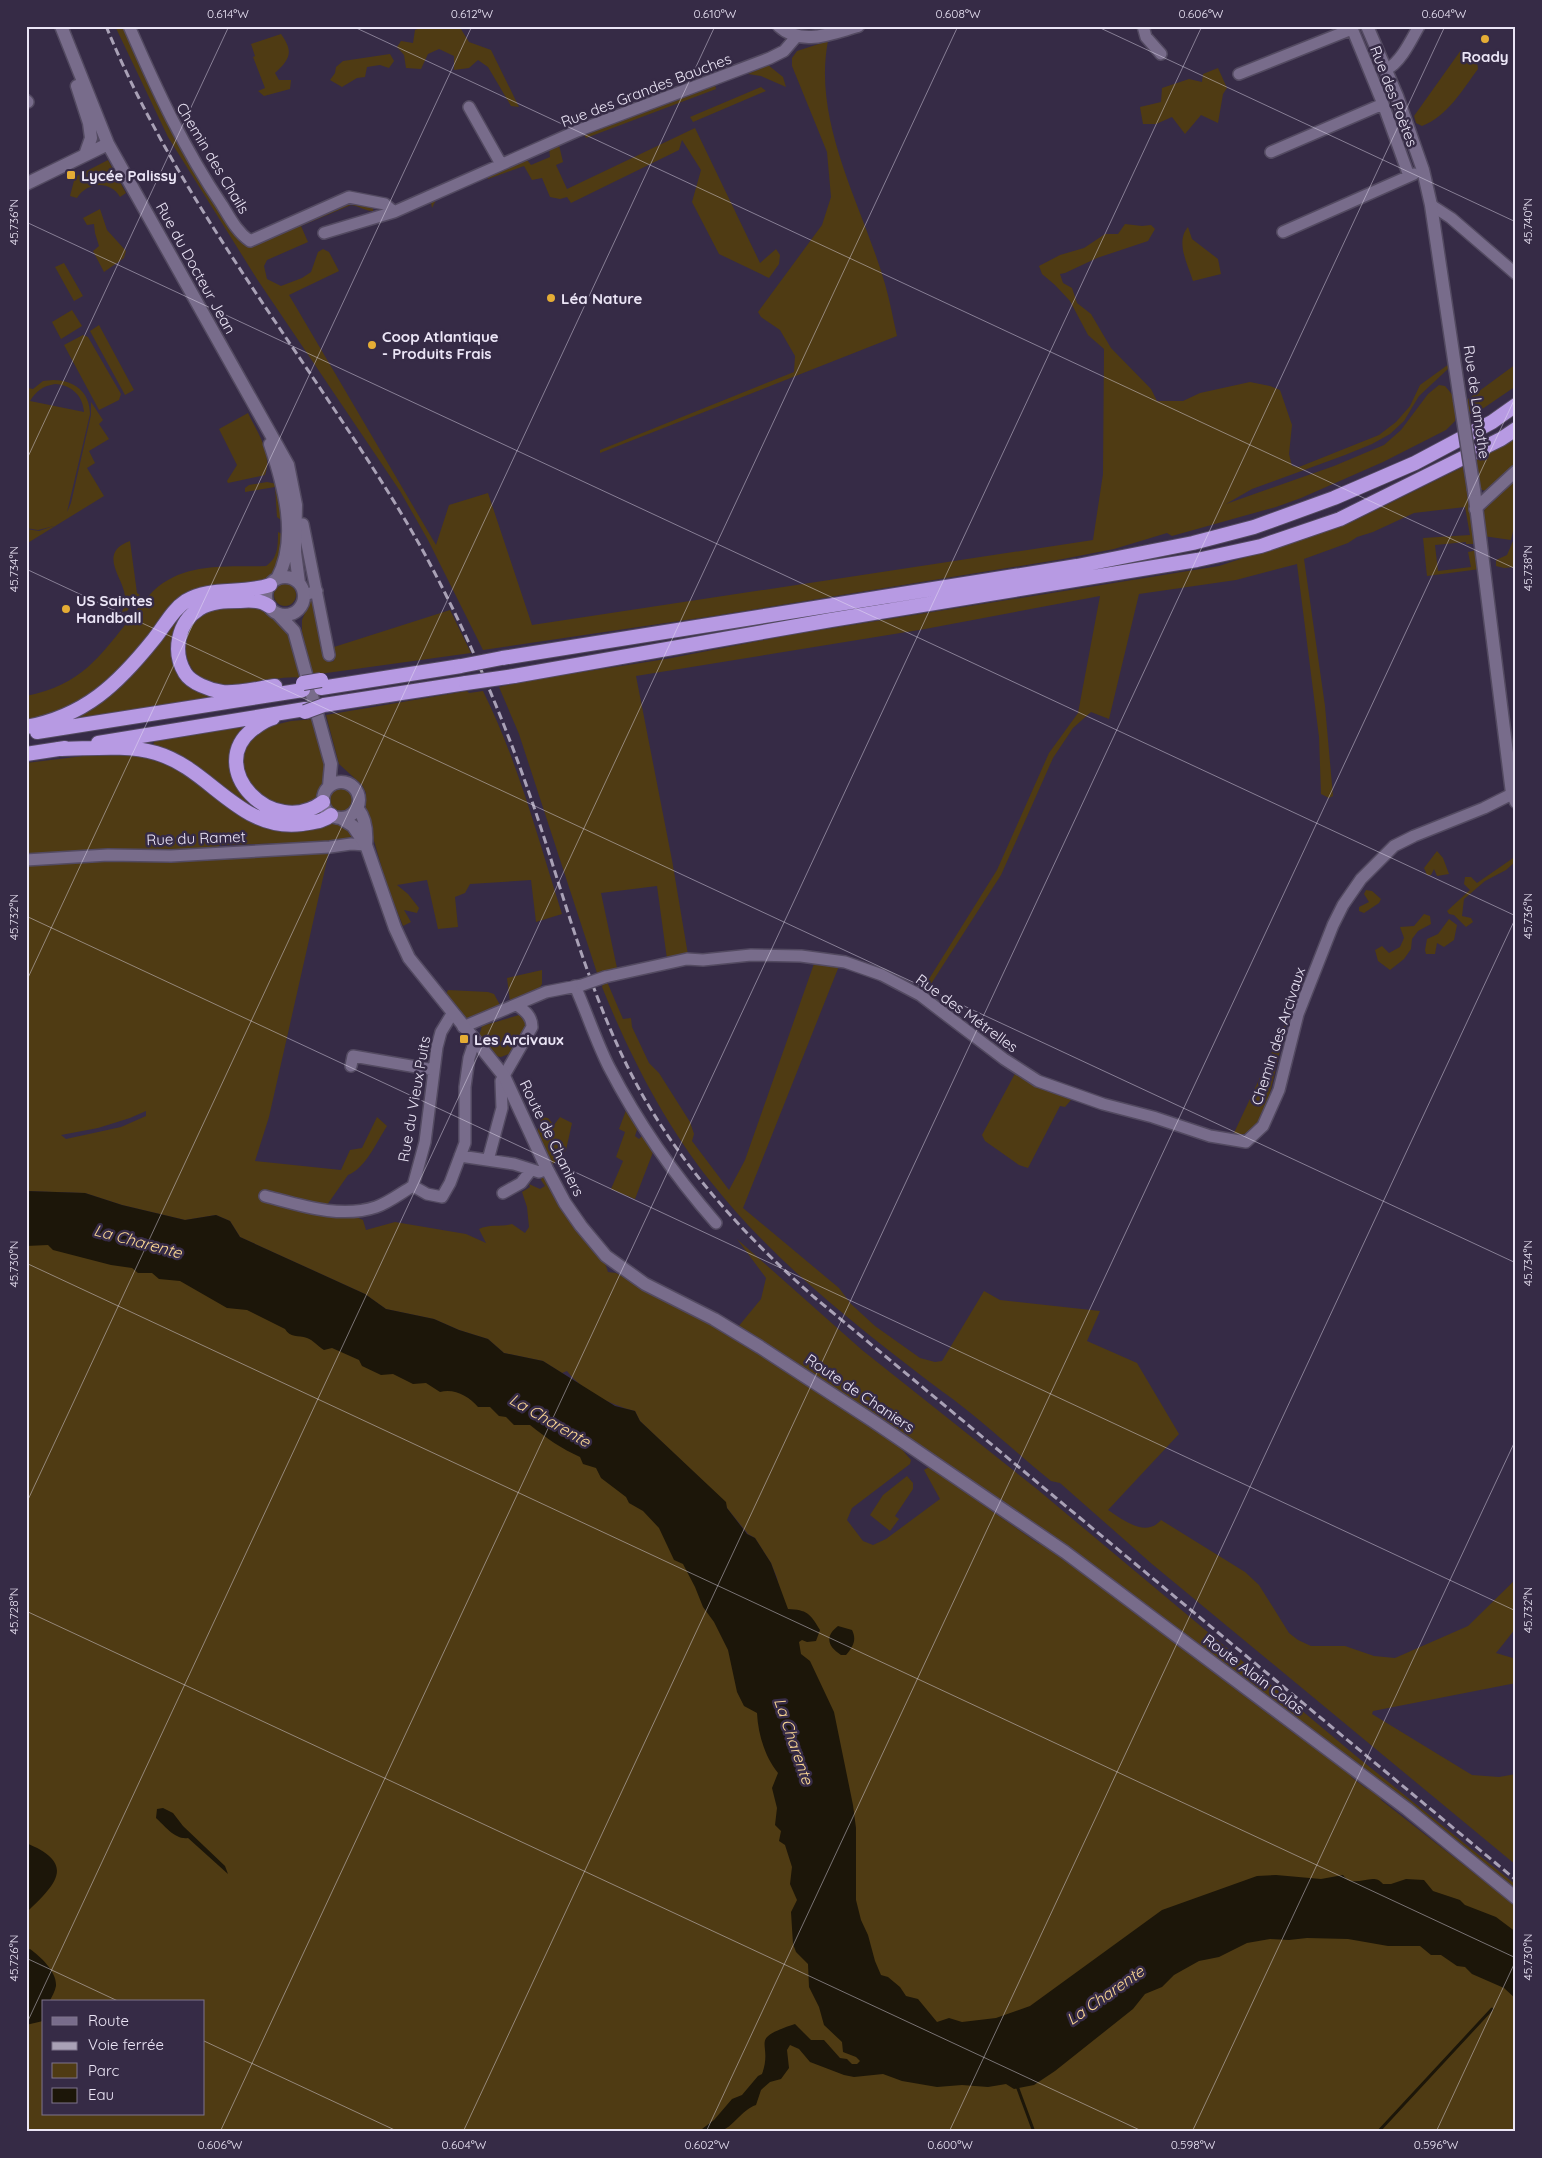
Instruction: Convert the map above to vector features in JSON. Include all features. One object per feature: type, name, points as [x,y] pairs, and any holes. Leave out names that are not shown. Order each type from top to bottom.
[{"type":"highway","points":[[26,734],[321,684],[376,680],[1077,566],[1211,538],[1254,527],[1334,498],[1415,463],[1492,422],[1516,405]]},
{"type":"highway","points":[[323,802],[303,812],[274,811],[262,804],[250,794],[241,782],[236,759],[238,745],[249,732],[270,719],[324,706],[514,676],[822,622],[1188,562],[1261,546],[1340,519],[1501,440],[1516,429]]},
{"type":"highway","points":[[26,727],[43,724],[76,711],[106,692],[137,661],[185,602],[200,595],[246,592],[274,582]]},
{"type":"highway","points":[[273,610],[250,600],[212,603],[199,609],[182,627],[178,644],[185,674],[206,687],[223,692],[303,687]]},
{"type":"highway","points":[[26,754],[305,710]]},
{"type":"highway","points":[[57,749],[139,749],[157,754],[177,762],[194,772],[246,813],[282,826],[337,817]]},
{"type":"street","name":"Rue du Docteur Jean","points":[[62,26],[108,144],[288,465],[295,493],[294,552],[301,589]]},
{"type":"street","name":"Chemin des Chails","points":[[129,26],[167,111],[210,188],[241,235],[250,241],[349,197],[385,204],[394,212]]},
{"type":"street","points":[[779,26],[796,37],[809,38],[858,26]]},
{"type":"street","points":[[1143,26],[1146,37],[1160,54]]},
{"type":"street","name":"Rue de Lamothe","points":[[1367,26],[1411,133],[1423,170],[1431,205],[1474,490],[1514,796]]},
{"type":"street","points":[[1386,69],[1391,67],[1402,54],[1419,26]]},
{"type":"street","points":[[1239,74],[1352,28]]},
{"type":"street","name":"Rue des Poètes","points":[[1352,28],[1383,104],[1409,176]]},
{"type":"street","name":"Rue des Grandes Bauches","points":[[324,233],[394,212],[577,131],[770,58],[784,51],[796,37]]},
{"type":"street","name":"Rue du Docteur Jean","points":[[69,48],[76,84],[89,123],[91,138],[85,155]]},
{"type":"street","points":[[1272,152],[1383,104]]},
{"type":"street","points":[[469,107],[501,164]]},
{"type":"street","points":[[26,184],[108,144]]},
{"type":"street","points":[[1283,232],[1423,170]]},
{"type":"street","points":[[1431,205],[1451,218],[1516,274]]},
{"type":"street","name":"Rue du Docteur Jean","points":[[262,421],[287,503],[284,563],[274,582]]},
{"type":"street","points":[[1475,509],[1516,471]]},
{"type":"street","points":[[303,524],[329,655]]},
{"type":"street","points":[[294,631],[273,610],[266,593],[274,582],[286,578],[301,589],[317,591]]},
{"type":"street","points":[[301,589],[300,608],[294,631],[330,764],[329,786],[324,794],[323,802],[325,809],[352,826],[366,845]]},
{"type":"street","points":[[273,610],[287,615],[300,608]]},
{"type":"street","points":[[330,764],[345,782],[354,787],[359,794],[358,809],[362,814],[367,833],[366,845]]},
{"type":"street","points":[[329,786],[345,782]]},
{"type":"street","name":"Chemin des Arcivaux","points":[[1246,1142],[1263,1126],[1278,1090],[1298,1014],[1322,952],[1343,905],[1361,880],[1394,846],[1414,836],[1514,796]]},
{"type":"street","points":[[337,817],[349,817],[358,809]]},
{"type":"street","name":"Rue du Ramet","points":[[26,860],[108,855],[172,856],[330,848],[351,844],[366,845]]},
{"type":"street","name":"Route de Chaniers","points":[[366,845],[394,928],[404,948],[418,972],[504,1076],[547,1169],[565,1203],[592,1242],[616,1265],[645,1284],[698,1310],[743,1336],[967,1484]]},
{"type":"street","name":"Rue des Métrelles","points":[[463,1027],[546,992],[687,959],[702,960],[752,955],[801,956],[845,962],[882,975],[920,995],[1004,1059],[1038,1081],[1103,1104],[1153,1117],[1210,1136],[1246,1142]]},
{"type":"street","points":[[578,986],[609,1066],[638,1118],[684,1186],[716,1223]]},
{"type":"street","points":[[488,1160],[502,1108],[501,1081],[532,1027],[532,1020],[528,1013],[518,1005]]},
{"type":"street","name":"Rue du Vieux Puits","points":[[413,1186],[425,1142],[441,1032],[452,1014]]},
{"type":"street","points":[[265,1196],[308,1207],[343,1212],[376,1207],[413,1186],[427,1194],[442,1197],[465,1143],[465,1087],[469,1058],[475,1040]]},
{"type":"street","points":[[351,1066],[353,1056],[434,1070]]},
{"type":"street","points":[[460,1156],[488,1160],[539,1172],[547,1169]]},
{"type":"street","points":[[504,1193],[521,1183],[532,1170]]},
{"type":"street","name":"Route Alain Colas","points":[[967,1484],[1065,1552],[1288,1719],[1428,1826],[1516,1898]]},
{"type":"green space","points":[[115,26],[124,26],[205,187],[240,242],[250,245],[347,202],[373,207],[373,211],[370,211],[351,205],[301,226],[308,242],[267,260],[264,266],[267,279],[281,286],[302,278],[311,272],[318,252],[323,249],[329,252],[339,271],[289,295],[436,545],[449,505],[488,493],[532,625],[1093,540],[1103,474],[1104,349],[1088,335],[1070,301],[1042,274],[1039,266],[1060,255],[1084,248],[1105,234],[1118,234],[1125,224],[1151,225],[1155,229],[1148,241],[1097,258],[1060,274],[1063,283],[1072,288],[1077,303],[1091,314],[1111,348],[1151,389],[1157,401],[1183,401],[1200,393],[1250,382],[1280,390],[1292,425],[1289,454],[1292,466],[1299,467],[1379,435],[1396,422],[1410,406],[1420,385],[1449,364],[1449,368],[1419,396],[1404,421],[1390,434],[1345,455],[1252,489],[1226,504],[1334,466],[1384,445],[1401,430],[1428,394],[1439,385],[1445,386],[1455,398],[1455,421],[1446,430],[1383,462],[1301,498],[1276,507],[1172,536],[1167,533],[1114,549],[1063,559],[713,616],[483,650],[428,540],[400,491],[257,279],[168,137]]},
{"type":"green space","points":[[425,26],[459,26],[469,42],[491,50],[519,107],[511,106],[488,67],[478,60],[469,68],[454,70],[454,56],[439,49],[428,54],[421,69],[406,68],[404,55],[397,47],[401,41],[413,43],[415,30]]},
{"type":"green space","points":[[281,34],[289,51],[284,64],[275,73],[279,80],[291,80],[290,89],[264,96],[258,91],[265,88],[253,57],[255,56],[251,44]]},
{"type":"green space","points":[[828,41],[825,72],[827,103],[833,134],[853,195],[876,255],[890,303],[897,336],[600,453],[600,450],[794,372],[795,356],[780,330],[761,317],[758,312],[822,225],[831,197],[827,152],[792,66],[792,58],[797,51]]},
{"type":"green space","points":[[1461,50],[1477,62],[1478,69],[1454,102],[1439,116],[1422,126],[1416,123],[1414,116]]},
{"type":"green space","points":[[390,54],[394,61],[389,68],[380,65],[367,67],[365,77],[357,78],[342,87],[330,80],[335,73],[336,67],[343,61]]},
{"type":"green space","points":[[768,65],[783,77],[786,87],[761,76],[748,74]]},
{"type":"green space","points":[[1218,68],[1227,88],[1223,94],[1218,123],[1201,115],[1185,134],[1172,117],[1156,124],[1143,124],[1140,107],[1161,102],[1162,88],[1189,79],[1202,82],[1203,74]]},
{"type":"green space","points":[[715,84],[716,89],[586,138],[584,135]]},
{"type":"green space","points":[[761,87],[766,91],[693,122],[690,117]]},
{"type":"green space","points":[[695,128],[760,263],[776,249],[780,255],[779,264],[769,278],[719,254],[692,202],[701,170],[682,140],[679,150],[571,203],[567,197],[560,199],[550,197],[542,178],[532,180],[524,166],[488,179],[487,176],[436,200],[432,208],[431,202],[437,196],[524,159],[531,165],[550,157],[549,147],[559,145],[563,162],[556,165],[567,189]]},
{"type":"green space","points":[[108,160],[126,193],[120,197],[110,188],[98,185],[87,189],[77,198],[70,196],[75,177]]},
{"type":"green space","points":[[100,209],[107,230],[126,251],[124,258],[104,272],[93,251],[99,246],[94,224],[87,225],[83,218]]},
{"type":"green space","points":[[1188,227],[1192,239],[1218,259],[1221,274],[1193,281],[1183,246],[1184,233]]},
{"type":"green space","points":[[64,263],[83,296],[74,301],[55,267]]},
{"type":"green space","points":[[72,310],[82,326],[61,339],[52,322]]},
{"type":"green space","points":[[99,325],[134,390],[125,395],[90,331]]},
{"type":"green space","points":[[83,335],[88,337],[121,394],[119,400],[99,410],[64,345]]},
{"type":"green space","points":[[1516,364],[1516,386],[1472,416],[1468,409],[1467,400]]},
{"type":"green space","points":[[43,381],[61,381],[74,385],[84,394],[89,406],[90,414],[67,512],[71,503],[91,415],[91,402],[103,420],[99,424],[109,439],[89,451],[95,463],[87,468],[104,496],[26,544],[26,529],[39,531],[54,526],[38,530],[26,528],[26,393],[28,388],[33,389]],"holes":[[[55,384],[76,392],[84,412],[30,401],[43,388]]]},
{"type":"green space","points":[[248,413],[266,451],[267,467],[265,475],[228,483],[227,481],[237,465],[219,429]]},
{"type":"green space","points":[[1516,437],[1516,463],[1504,478],[1487,491],[1482,490],[1477,485],[1476,460]]},
{"type":"green space","points":[[1463,467],[1476,544],[1466,544],[1466,542],[1435,545],[1438,571],[1471,567],[1468,552],[1477,550],[1480,569],[1427,576],[1423,538],[1470,535],[1465,507],[1414,513],[1373,532],[1357,537],[1348,543],[1304,559],[1325,706],[1333,796],[1329,798],[1321,794],[1319,737],[1297,564],[1236,580],[1139,594],[1109,719],[1091,712],[1073,728],[1053,758],[1001,875],[929,987],[924,987],[997,870],[1049,753],[1078,713],[1100,596],[925,629],[636,676],[672,860],[688,955],[667,959],[657,886],[601,893],[617,968],[598,976],[519,734],[499,687],[525,681],[666,659],[790,635],[1219,566],[1350,523]]},
{"type":"green space","points":[[1516,479],[1516,519],[1511,540],[1483,536],[1482,517],[1485,509]]},
{"type":"green space","points":[[267,482],[277,484],[285,523],[277,517],[275,487],[245,492],[245,488],[249,485]]},
{"type":"green space","points":[[278,532],[282,534],[280,561],[274,576],[268,581],[249,586],[194,591],[106,686],[68,710],[26,723],[26,696],[62,685],[76,677],[110,644],[145,600],[158,587],[179,575],[203,568],[266,566],[275,555]]},
{"type":"green space","points":[[1516,534],[1516,567],[1504,568],[1496,566],[1496,560],[1507,555]]},
{"type":"green space","points":[[130,541],[137,593],[140,595],[127,611],[122,612],[125,596],[113,559],[115,552],[120,546]]},
{"type":"green space","points":[[285,584],[293,587],[296,595],[293,603],[285,606],[277,603],[274,595],[277,587]]},
{"type":"green space","points":[[312,596],[328,662],[334,661],[334,647],[450,610],[471,653],[312,675],[302,631],[302,620]]},
{"type":"green space","points":[[195,604],[174,643],[204,693],[211,697],[69,722],[119,687],[176,621]]},
{"type":"green space","points":[[246,606],[260,608],[279,621],[291,642],[304,678],[282,678],[249,685],[227,687],[216,685],[198,676],[188,660],[186,651],[186,641],[194,622],[206,611],[217,608]]},
{"type":"green space","points":[[467,691],[469,693],[483,691],[507,745],[527,801],[562,914],[536,922],[531,880],[470,884],[465,893],[455,897],[458,927],[438,929],[427,880],[397,885],[408,894],[419,908],[417,913],[404,910],[411,922],[403,926],[387,886],[366,813],[366,793],[362,785],[339,764],[326,715]]},
{"type":"green space","points":[[314,719],[327,769],[325,782],[314,804],[297,809],[267,802],[245,780],[242,757],[247,744],[266,727],[291,721]]},
{"type":"green space","points":[[253,724],[239,741],[233,752],[232,769],[236,784],[245,797],[258,808],[272,815],[288,818],[304,817],[319,810],[322,816],[291,822],[269,819],[257,814],[233,798],[188,763],[153,749],[154,741]]},
{"type":"green space","points":[[122,753],[137,756],[171,767],[192,779],[249,822],[289,831],[309,829],[334,823],[345,829],[352,836],[350,841],[220,845],[212,853],[330,847],[269,1117],[255,1161],[341,1170],[350,1150],[362,1148],[377,1117],[387,1126],[366,1160],[354,1172],[348,1175],[327,1205],[363,1220],[366,1230],[395,1222],[466,1234],[486,1243],[479,1229],[483,1227],[512,1224],[525,1233],[529,1227],[527,1207],[522,1192],[530,1187],[529,1184],[540,1189],[545,1186],[541,1180],[542,1176],[545,1177],[576,1230],[605,1263],[608,1272],[616,1273],[710,1324],[760,1354],[898,1445],[911,1460],[910,1464],[852,1508],[847,1520],[863,1541],[873,1545],[886,1539],[940,1499],[924,1470],[929,1467],[1039,1544],[1046,1542],[1059,1552],[1062,1559],[1135,1611],[1149,1624],[1295,1734],[1302,1732],[1308,1737],[1310,1745],[1315,1749],[1322,1749],[1349,1769],[1351,1777],[1367,1789],[1375,1789],[1380,1793],[1381,1800],[1516,1906],[1516,2132],[26,2132],[26,1235],[156,1261],[420,1370],[577,1444],[638,1495],[752,1666],[879,2063],[777,1578],[771,1563],[755,1538],[748,1534],[727,1508],[725,1502],[640,1421],[635,1411],[616,1405],[589,1391],[567,1371],[562,1373],[543,1361],[504,1353],[488,1339],[459,1330],[434,1319],[386,1309],[365,1294],[240,1237],[230,1221],[216,1215],[185,1220],[122,1205],[85,1193],[26,1191],[26,763]],"holes":[[[146,1111],[146,1116],[121,1127],[66,1139],[61,1135],[98,1128]]]},
{"type":"green space","points":[[341,789],[349,792],[352,800],[349,808],[341,811],[333,808],[330,800],[333,792]]},
{"type":"green space","points":[[1437,851],[1443,858],[1449,874],[1437,876],[1434,869],[1431,875],[1427,875],[1424,868]]},
{"type":"green space","points":[[1516,856],[1516,861],[1506,870],[1485,881],[1464,899],[1462,916],[1471,918],[1473,922],[1466,927],[1454,915],[1449,914],[1447,911],[1470,890],[1464,884],[1465,877],[1471,877],[1477,883]]},
{"type":"green space","points":[[1366,890],[1372,891],[1381,899],[1379,903],[1364,913],[1359,911],[1359,907],[1369,902],[1364,894]]},
{"type":"green space","points":[[1424,914],[1430,916],[1431,924],[1418,931],[1412,939],[1411,949],[1404,959],[1390,970],[1378,961],[1375,950],[1382,946],[1389,953],[1400,947],[1404,938],[1400,927],[1414,926]]},
{"type":"green space","points":[[1449,919],[1457,925],[1454,940],[1444,947],[1437,943],[1435,954],[1426,954],[1427,939],[1438,934]]},
{"type":"green space","points":[[816,958],[841,961],[743,1208],[839,1288],[851,1304],[875,1326],[920,1358],[935,1362],[942,1361],[984,1291],[1000,1300],[1100,1311],[1087,1341],[1137,1363],[1179,1434],[1108,1510],[1134,1526],[1148,1527],[1155,1525],[1161,1520],[1245,1572],[1259,1585],[1289,1633],[1298,1640],[1311,1646],[1345,1646],[1374,1656],[1395,1658],[1468,1626],[1516,1579],[1516,1628],[1496,1653],[1516,1659],[1516,1683],[1373,1711],[1372,1714],[1472,1775],[1499,1777],[1516,1774],[1516,1865],[1152,1564],[1060,1483],[1051,1481],[971,1413],[850,1320],[791,1268],[763,1240],[736,1212],[694,1160],[663,1113],[636,1063],[602,987],[605,977],[623,1019],[631,1018],[632,1027],[649,1063],[659,1073],[690,1122],[694,1134],[692,1141],[729,1190],[745,1160]]},
{"type":"green space","points":[[542,970],[542,984],[539,989],[510,1002],[507,978]]},
{"type":"green space","points":[[448,990],[488,992],[494,994],[500,1005],[472,1020],[466,1020],[446,994]]},
{"type":"green space","points":[[519,1015],[528,1024],[514,1052],[501,1057],[495,1056],[479,1036],[482,1026]]},
{"type":"green space","points":[[1288,1018],[1265,1114],[1250,1131],[1244,1134],[1233,1135]]},
{"type":"green space","points":[[1018,1068],[1066,1095],[1071,1100],[1065,1107],[1060,1106],[1028,1168],[1019,1165],[985,1141],[982,1135]]},
{"type":"green space","points":[[628,1105],[639,1123],[635,1136],[639,1139],[645,1133],[655,1147],[635,1199],[611,1189],[623,1161],[616,1157],[625,1132],[619,1129]]},
{"type":"green space","points":[[542,1117],[548,1118],[554,1125],[560,1117],[572,1123],[566,1150],[552,1165],[537,1132]]},
{"type":"green space","points":[[737,1239],[862,1350],[1038,1490],[1356,1756],[1516,1885],[1516,1890],[1431,1819],[738,1327],[761,1299],[766,1278]]},
{"type":"green space","points":[[907,1476],[913,1483],[913,1489],[895,1516],[899,1519],[890,1531],[870,1515],[883,1495]]},
{"type":"water","name":"La Charente","points":[[26,1191],[85,1193],[122,1205],[185,1220],[216,1215],[230,1221],[240,1237],[365,1294],[386,1309],[434,1319],[459,1330],[488,1339],[504,1353],[543,1361],[615,1406],[635,1411],[640,1421],[726,1502],[727,1508],[747,1534],[755,1538],[771,1563],[788,1609],[804,1612],[820,1630],[816,1641],[807,1642],[802,1640],[799,1642],[801,1654],[810,1661],[834,1712],[856,1828],[856,1900],[861,1920],[881,1975],[888,1977],[900,1987],[906,1996],[918,1999],[937,2022],[949,2018],[962,2022],[996,2018],[1030,2006],[1162,1910],[1257,1876],[1276,1875],[1321,1879],[1343,1875],[1352,1881],[1374,1879],[1379,1880],[1383,1884],[1391,1884],[1406,1879],[1424,1880],[1433,1891],[1460,1900],[1465,1905],[1496,1917],[1516,1932],[1516,1999],[1504,1988],[1472,1974],[1465,1967],[1457,1966],[1441,1955],[1431,1955],[1420,1946],[1388,1946],[1348,1939],[1270,1939],[1247,1943],[1219,1957],[1199,1961],[1174,1975],[1162,1987],[1145,1994],[1133,2009],[1055,2071],[1034,2085],[1014,2089],[1006,2084],[988,2087],[962,2085],[937,2087],[902,2081],[883,2074],[854,2077],[810,2062],[799,2049],[790,2045],[787,2050],[789,2068],[781,2079],[770,2082],[761,2090],[756,2105],[751,2107],[724,2130],[719,2132],[698,2132],[714,2120],[732,2099],[742,2095],[758,2076],[762,2074],[765,2063],[766,2038],[780,2029],[795,2024],[811,2040],[824,2040],[840,2058],[847,2059],[852,2064],[857,2064],[860,2061],[856,2057],[843,2052],[842,2042],[824,2025],[819,2007],[809,1987],[808,1964],[796,1952],[793,1944],[791,1912],[797,1900],[790,1884],[792,1867],[785,1845],[779,1841],[781,1831],[775,1825],[777,1808],[772,1788],[778,1773],[769,1760],[763,1745],[757,1713],[744,1706],[737,1692],[728,1650],[714,1622],[703,1607],[683,1564],[674,1560],[659,1528],[643,1511],[629,1503],[626,1497],[601,1478],[596,1468],[583,1464],[580,1457],[554,1443],[530,1425],[514,1425],[506,1417],[499,1416],[490,1407],[478,1407],[461,1394],[451,1391],[440,1392],[426,1383],[413,1384],[393,1374],[381,1375],[362,1366],[359,1360],[332,1348],[324,1350],[309,1339],[292,1335],[285,1329],[247,1310],[227,1308],[180,1281],[159,1279],[152,1273],[138,1273],[132,1268],[111,1265],[53,1250],[48,1245],[26,1246]]},
{"type":"water","points":[[838,1626],[852,1630],[854,1637],[854,1643],[846,1655],[836,1652],[830,1645],[831,1633]]},
{"type":"water","points":[[163,1808],[173,1813],[183,1826],[225,1866],[228,1874],[188,1838],[175,1835],[156,1818],[157,1809]]},
{"type":"water","points":[[26,1843],[42,1851],[52,1859],[56,1867],[56,1875],[46,1893],[26,1913]]},
{"type":"water","points":[[30,1949],[51,1970],[56,1986],[50,2000],[42,2000],[42,2021],[26,2025],[26,1950]]},
{"type":"waterway","points":[[1378,2132],[1492,2009]]},
{"type":"waterway","points":[[1017,2086],[1034,2132]]},
{"type":"railway","points":[[106,26],[128,77],[180,174],[239,268],[382,483],[418,542],[445,593],[488,686],[513,749],[583,957],[610,1028],[643,1096],[679,1152],[720,1204],[742,1228],[814,1297],[1516,1880]]},
{"type":"place","name":"Roady","points":[[1485,39]]},
{"type":"place","name":"Lycée Palissy","points":[[71,175]]},
{"type":"place","name":"Léa Nature","points":[[551,298]]},
{"type":"place","name":"Coop Atlantique - Produits Frais","points":[[372,345]]},
{"type":"place","name":"US Saintes Handball","points":[[66,609]]},
{"type":"place","name":"Les Arcivaux","points":[[464,1039]]}]
